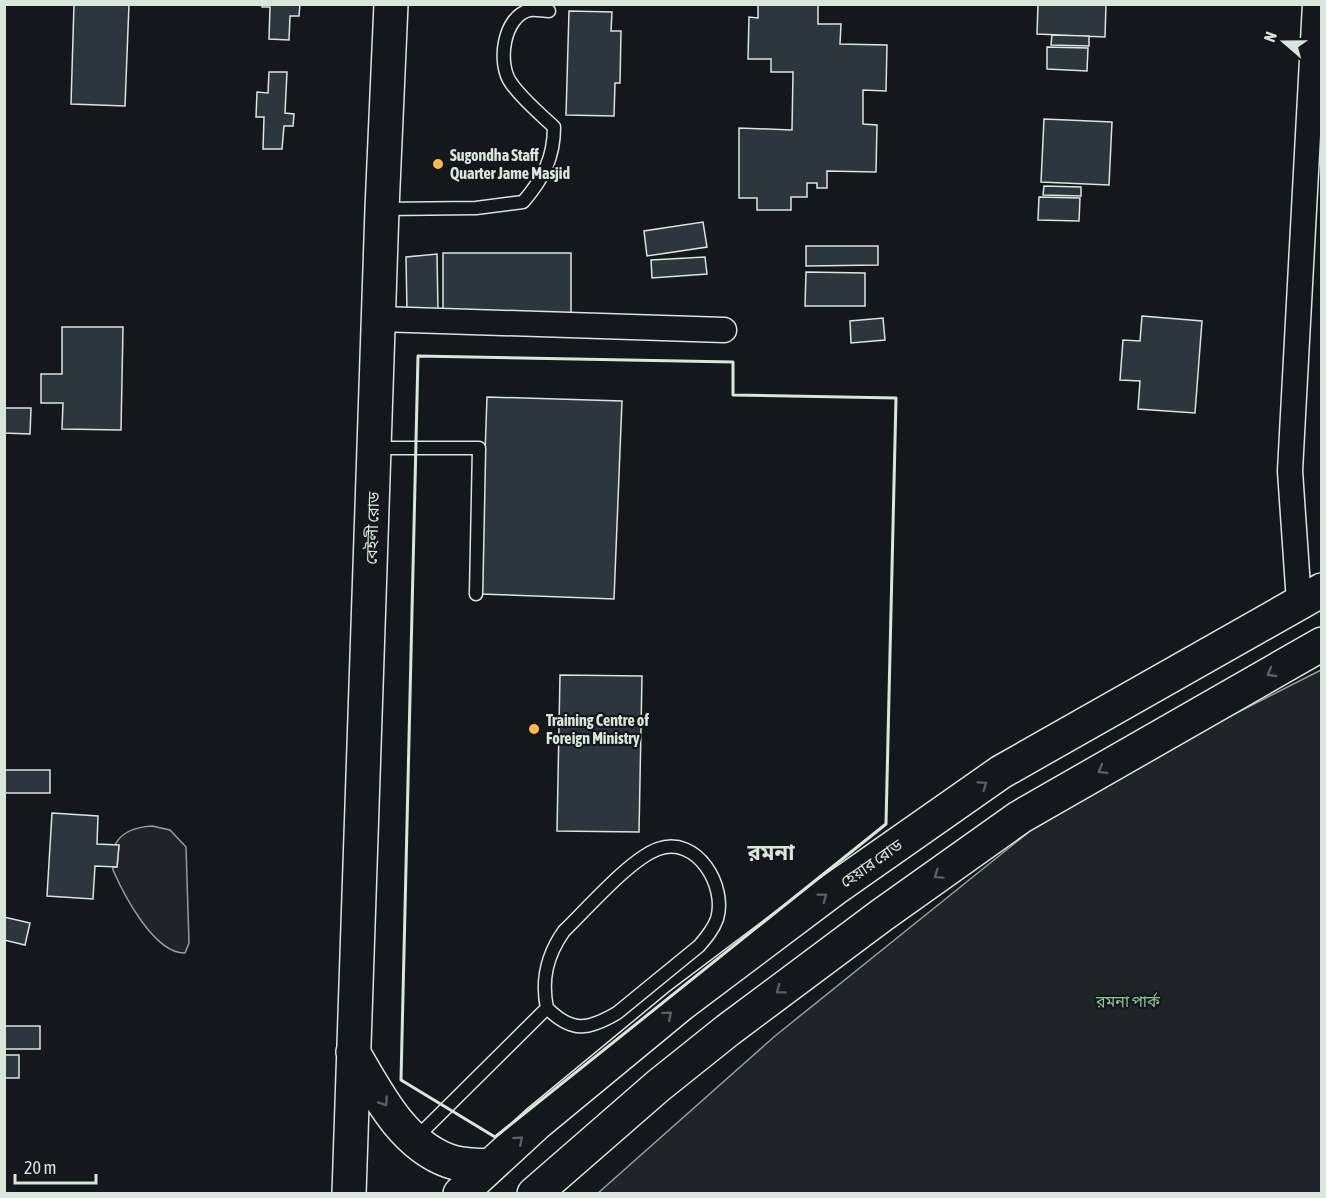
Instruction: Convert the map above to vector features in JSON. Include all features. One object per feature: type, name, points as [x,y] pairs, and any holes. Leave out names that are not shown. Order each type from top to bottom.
[{"type":"main road","name":"বেইলী রোড","points":[[349,1194],[391,4]]},
{"type":"main road","name":"হেয়ার রোড","points":[[460,1194],[680,1005],[834,889],[1001,772],[1310,596]]},
{"type":"main road","points":[[534,1194],[676,1072],[882,915],[1020,817],[1322,644]]},
{"type":"main road","points":[[1135,694],[1155,739]]},
{"type":"main road","points":[[353,1052],[396,1120],[414,1140],[431,1153],[451,1162],[490,1166]]},
{"type":"street","points":[[1310,596],[1290,471],[1315,4]]},
{"type":"street","points":[[379,319],[724,330]]},
{"type":"lane","points":[[382,209],[476,208],[523,202],[541,181],[554,149],[554,127],[509,82],[502,58],[508,34],[516,20],[529,10],[549,11]]},
{"type":"lane","points":[[375,447],[478,448],[476,594]]},
{"type":"lane","points":[[657,849],[678,849],[697,857],[708,869],[716,885],[719,901],[717,918],[711,933],[699,946],[617,1013],[596,1024],[588,1027],[566,1023],[547,1008],[544,994],[546,968],[564,931],[638,861],[657,849]]},
{"type":"lane","points":[[414,1140],[547,1008]]},
{"type":"green space","name":"রমনা পার্ক","points":[[1321,670],[1321,1193],[597,1194],[775,1036],[1030,831],[1203,730]]},
{"type":"green space","points":[[152,826],[170,830],[186,847],[189,943],[185,953],[173,951],[151,933],[132,907],[113,870],[113,867],[117,867],[119,846],[115,845],[121,836],[140,827]]},
{"type":"building","points":[[74,4],[129,4],[125,106],[71,104]]},
{"type":"building","points":[[262,4],[300,4],[299,16],[290,16],[289,40],[269,39],[270,7],[262,7]]},
{"type":"building","points":[[758,4],[818,4],[818,24],[841,24],[840,44],[887,45],[886,91],[863,90],[863,124],[877,125],[876,172],[827,171],[827,188],[817,188],[817,183],[807,183],[807,197],[791,197],[791,210],[757,210],[757,198],[739,198],[739,128],[792,130],[793,72],[771,72],[771,59],[748,59],[749,17],[758,18]]},
{"type":"building","points":[[1038,4],[1106,4],[1105,37],[1037,34]]},
{"type":"building","points":[[569,11],[612,12],[611,31],[621,31],[620,83],[615,83],[614,116],[566,115]]},
{"type":"building","points":[[1052,35],[1089,36],[1089,46],[1051,45]]},
{"type":"building","points":[[1047,47],[1088,48],[1087,71],[1047,69]]},
{"type":"building","points":[[269,72],[287,72],[285,113],[294,114],[293,126],[284,126],[282,149],[263,149],[264,117],[256,117],[257,92],[268,93]]},
{"type":"building","points":[[1044,119],[1112,122],[1109,185],[1041,182]]},
{"type":"building","points":[[1044,186],[1081,187],[1081,196],[1043,195]]},
{"type":"building","points":[[1039,197],[1080,198],[1079,221],[1038,220]]},
{"type":"building","points":[[703,222],[707,247],[647,256],[644,231]]},
{"type":"building","points":[[806,246],[878,246],[878,265],[806,266]]},
{"type":"building","points":[[443,253],[571,253],[571,315],[443,315]]},
{"type":"building","points":[[437,254],[438,311],[407,311],[406,257]]},
{"type":"building","points":[[705,257],[707,274],[652,278],[651,260]]},
{"type":"building","points":[[806,272],[865,273],[865,306],[805,306]]},
{"type":"building","points":[[1142,316],[1202,321],[1195,413],[1138,409],[1140,381],[1120,380],[1123,340],[1140,341]]},
{"type":"building","points":[[883,318],[885,340],[851,343],[850,321]]},
{"type":"building","points":[[62,327],[123,327],[121,430],[62,429],[63,403],[41,403],[41,374],[62,374]]},
{"type":"building","points":[[487,397],[622,401],[614,599],[480,594]]},
{"type":"building","points":[[4,408],[31,408],[30,434],[4,433]]},
{"type":"building","points":[[560,675],[642,676],[639,832],[557,831]]},
{"type":"building","points":[[4,770],[50,770],[50,793],[4,793]]},
{"type":"building","points":[[52,813],[98,816],[97,844],[119,845],[117,867],[95,866],[93,899],[47,896]]},
{"type":"building","points":[[4,917],[30,923],[25,945],[4,940]]},
{"type":"building","points":[[4,1026],[40,1026],[40,1049],[4,1049]]},
{"type":"building","points":[[4,1055],[19,1055],[19,1078],[4,1078]]},
{"type":"wall","points":[[418,356],[733,362],[733,395],[896,398],[886,824],[495,1137],[401,1080],[418,356]]},
{"type":"place","name":"Sugondha Staff Quarter Jame Masjid","points":[[438,164]]},
{"type":"place","name":"Training Centre of Foreign Ministry","points":[[534,729]]},
{"type":"district","name":"রমনা","points":[[771,852]]}]
